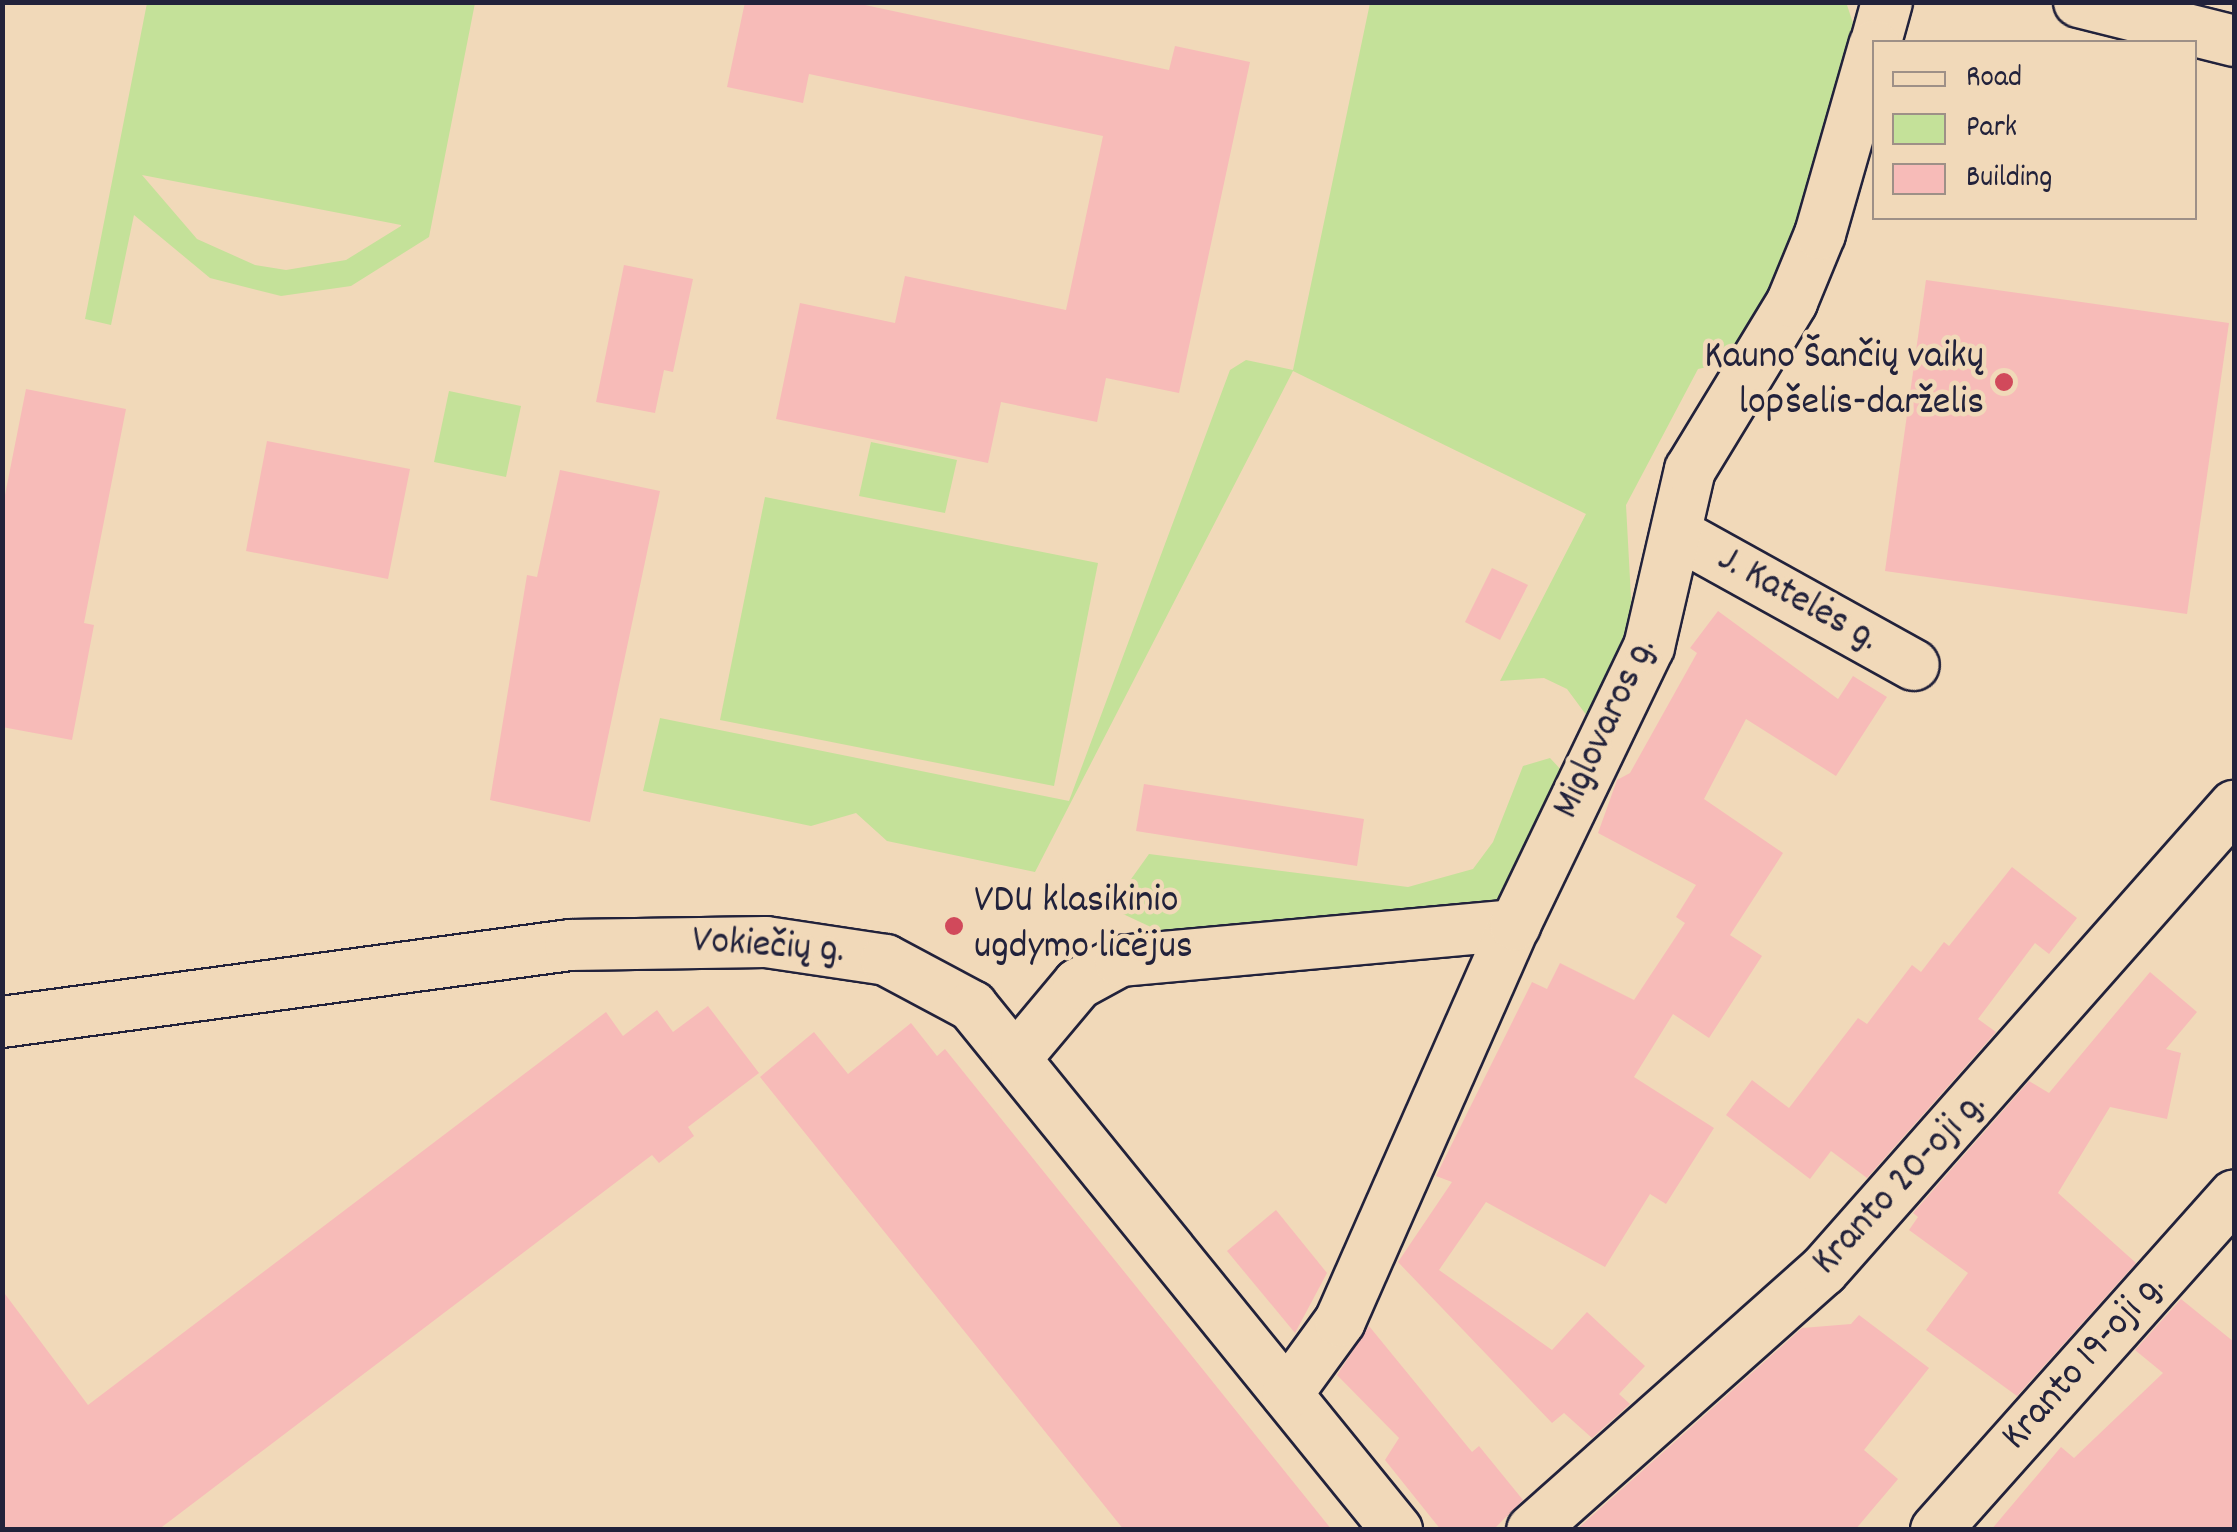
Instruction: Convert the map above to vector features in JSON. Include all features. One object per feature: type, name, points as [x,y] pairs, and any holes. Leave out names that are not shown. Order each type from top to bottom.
[{"type":"street","name":"Miglovaros g.","points":[[1876,40],[1887,2]]},
{"type":"street","points":[[2080,2],[2234,41]]},
{"type":"street","name":"Miglovaros g.","points":[[1287,1394],[1340,1321],[1515,925],[1649,648],[1680,536],[1690,470],[1792,302],[1820,234],[1872,54]]},
{"type":"street","name":"J. Katelės g.","points":[[1680,536],[1914,665]]},
{"type":"street","name":"Kranto 20-oji g.","points":[[1532,1530],[1823,1271],[2234,806]]},
{"type":"street","points":[[1016,1058],[1078,984],[1120,960],[1515,925]]},
{"type":"street","name":"Vokiečių g.","points":[[2,1022],[514,950],[766,942],[836,947],[933,979],[972,1006],[1016,1058],[1397,1530]]},
{"type":"street","name":"Kranto 19-oji g.","points":[[1936,1530],[2234,1196]]},
{"type":"green space","points":[[1846,2],[1856,32],[1787,273],[1730,362],[1698,369],[1626,505],[1633,635],[1587,716],[1567,689],[1544,678],[1500,681],[1586,514],[1293,371],[1035,872],[887,841],[856,813],[811,826],[643,791],[660,718],[1069,801],[1230,370],[1246,360],[1293,370],[1370,3]]},
{"type":"green space","points":[[147,3],[475,3],[429,237],[351,286],[281,296],[210,278],[134,215],[111,325],[85,319]],"holes":[[[142,175],[401,225],[346,260],[286,270],[255,265],[197,239]]]},
{"type":"green space","points":[[449,391],[521,406],[506,477],[434,462]]},
{"type":"green space","points":[[871,442],[957,460],[945,513],[859,496]]},
{"type":"green space","points":[[765,497],[1098,563],[1054,786],[720,720]]},
{"type":"green space","points":[[1550,758],[1564,773],[1508,900],[1453,922],[1183,942],[1123,914],[1129,882],[1149,854],[1408,887],[1473,869],[1493,842],[1523,766]]},
{"type":"building","points":[[745,2],[851,2],[1169,70],[1175,46],[1250,62],[1179,393],[1106,378],[1097,422],[1001,402],[988,463],[776,419],[800,303],[895,323],[905,276],[1066,310],[1103,136],[809,74],[803,103],[727,87]]},
{"type":"building","points":[[624,265],[693,279],[673,372],[664,370],[655,413],[596,402]]},
{"type":"building","points":[[1926,280],[2229,323],[2187,614],[1885,571]]},
{"type":"building","points":[[26,389],[126,409],[84,623],[94,625],[72,740],[2,727],[2,510]]},
{"type":"building","points":[[267,441],[410,469],[388,579],[246,551]]},
{"type":"building","points":[[560,470],[660,491],[590,822],[490,800],[527,575],[537,577]]},
{"type":"building","points":[[1492,568],[1528,585],[1500,640],[1465,622]]},
{"type":"building","points":[[1718,611],[1838,699],[1853,676],[1887,697],[1836,776],[1746,719],[1704,799],[1783,853],[1730,935],[1762,956],[1709,1038],[1673,1014],[1634,1077],[1714,1128],[1666,1204],[1650,1194],[1605,1267],[1486,1202],[1439,1270],[1552,1350],[1587,1312],[1645,1366],[1619,1394],[1630,1404],[1592,1438],[1564,1413],[1552,1423],[1398,1262],[1452,1182],[1436,1176],[1532,982],[1547,989],[1560,963],[1634,1000],[1685,923],[1676,917],[1696,885],[1598,833],[1617,780],[1630,773],[1697,653],[1690,648]]},
{"type":"building","points":[[1144,784],[1364,819],[1357,866],[1136,831]]},
{"type":"building","points":[[2012,867],[2077,918],[2049,954],[2035,943],[1978,1019],[1996,1032],[1867,1178],[1831,1151],[1810,1179],[1726,1115],[1752,1080],[1789,1108],[1858,1018],[1867,1024],[1912,965],[1921,972],[1944,942],[1949,946]]},
{"type":"building","points":[[2150,972],[2197,1012],[2166,1049],[2181,1053],[2167,1119],[2110,1107],[2058,1193],[2136,1263],[2017,1396],[1926,1330],[1968,1273],[1909,1230],[1918,1217],[1913,1213],[2029,1081],[2049,1093]]},
{"type":"building","points":[[708,1006],[759,1073],[688,1127],[694,1136],[659,1163],[652,1155],[158,1530],[2,1530],[2,1290],[88,1405],[606,1012],[623,1036],[657,1010],[673,1032]]},
{"type":"building","points":[[911,1023],[937,1056],[945,1049],[1332,1530],[1124,1530],[760,1077],[814,1032],[848,1074]]},
{"type":"building","points":[[1276,1210],[1327,1273],[1295,1333],[1227,1251]]},
{"type":"building","points":[[2181,1299],[2234,1342],[2234,1530],[1991,1530],[2061,1447],[2074,1458],[2163,1373],[2135,1350]]},
{"type":"building","points":[[1859,1315],[1929,1368],[1864,1450],[1898,1479],[1855,1530],[1576,1530],[1802,1328],[1851,1324]]},
{"type":"building","points":[[1369,1326],[1472,1452],[1479,1446],[1523,1500],[1493,1530],[1441,1530],[1385,1460],[1399,1438],[1337,1375]]},
{"type":"place","name":"Kauno Šančių vaikų lopšelis-darželis","points":[[2004,382]]},
{"type":"place","name":"VDU klasikinio ugdymo licėjus","points":[[954,926]]}]
